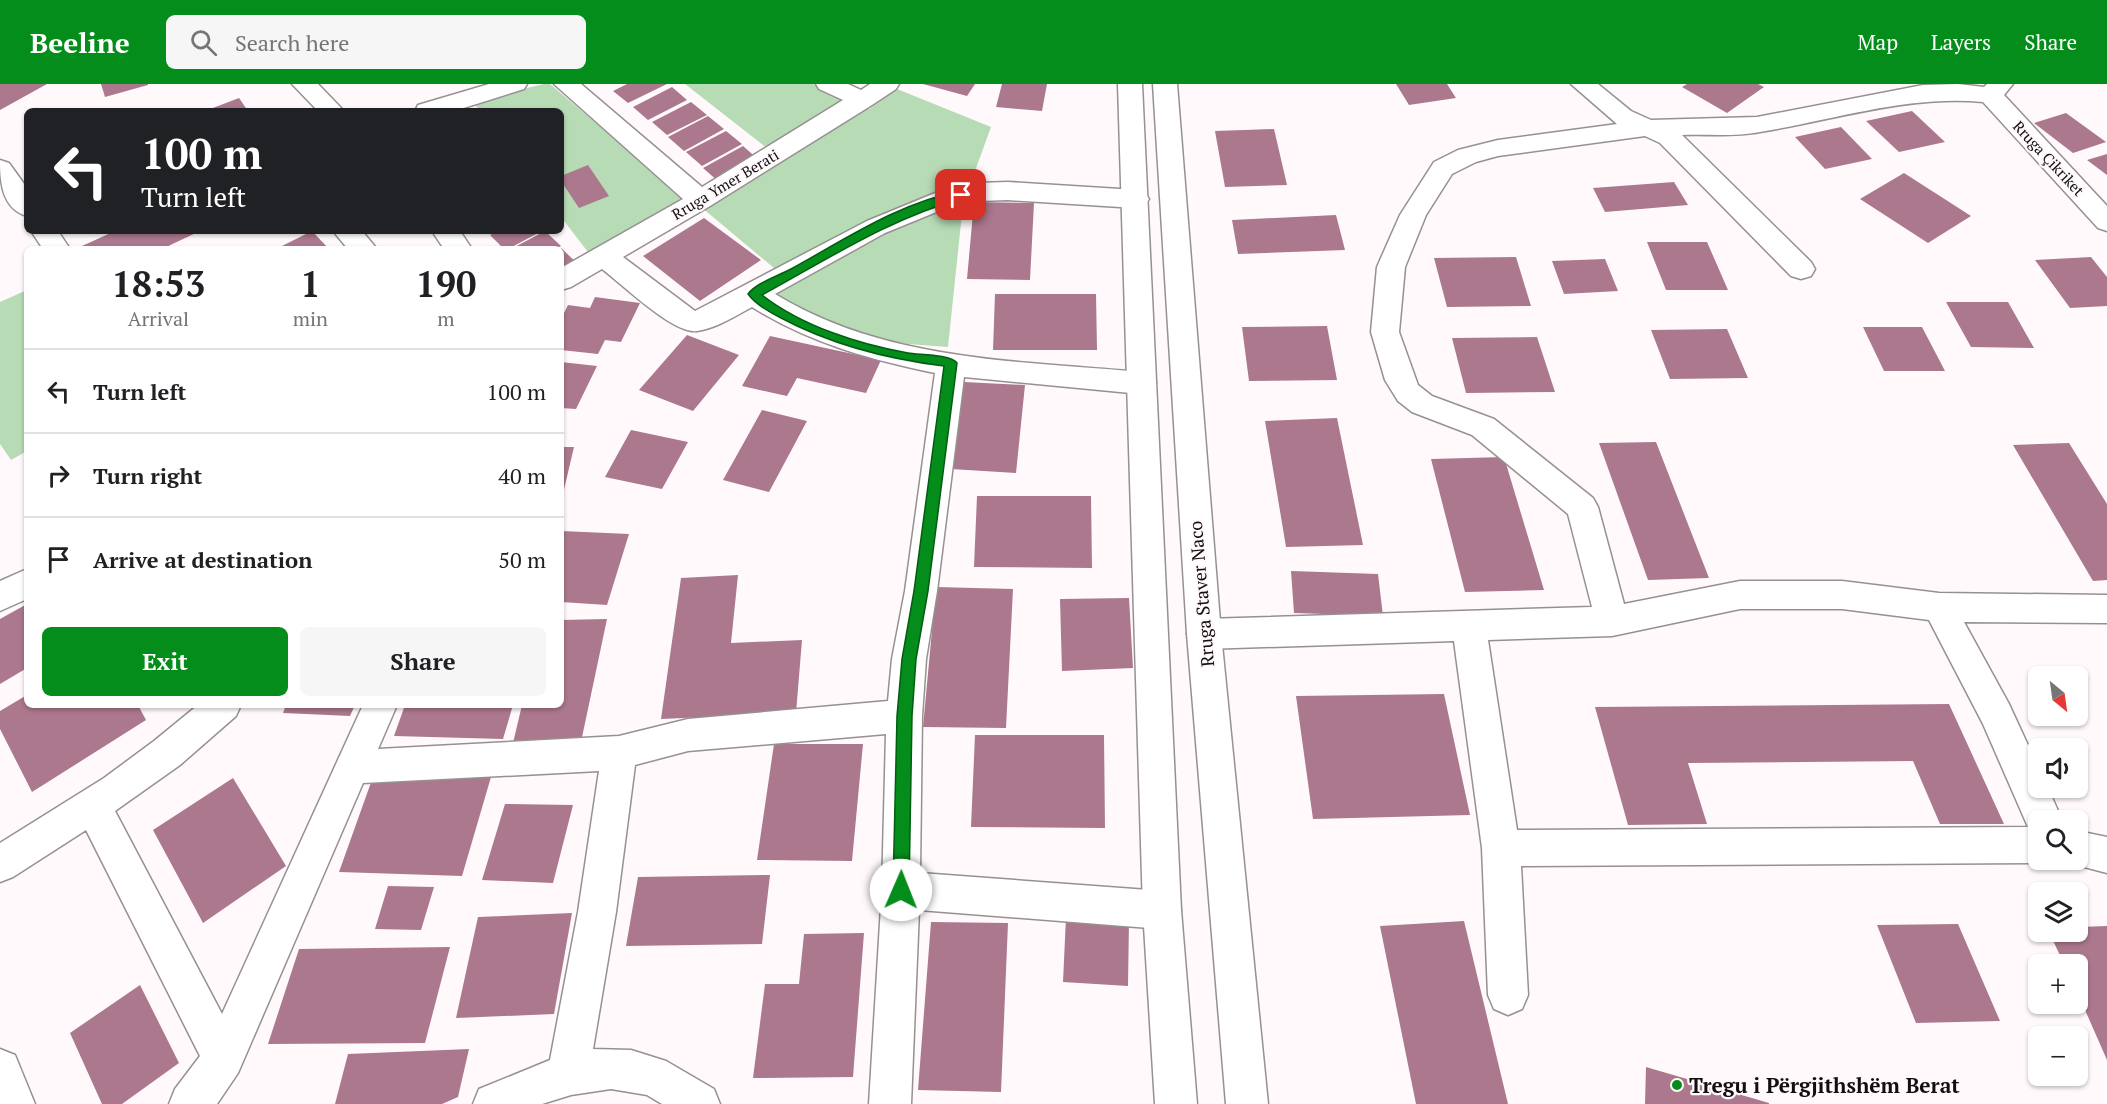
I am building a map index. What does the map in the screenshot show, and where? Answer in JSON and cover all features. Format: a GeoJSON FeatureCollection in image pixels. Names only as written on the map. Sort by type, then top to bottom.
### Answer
{"type":"FeatureCollection","features":[{"type":"Feature","properties":{"kind":"street"},"geometry":{"type":"LineString","coordinates":[[304,84],[329,108]]}},
{"type":"Feature","properties":{"kind":"street"},"geometry":{"type":"LineString","coordinates":[[437,108],[514,84]]}},
{"type":"Feature","properties":{"kind":"street"},"geometry":{"type":"LineString","coordinates":[[566,84],[701,200]]}},
{"type":"Feature","properties":{"kind":"street"},"geometry":{"type":"LineString","coordinates":[[828,84],[863,100]]}},
{"type":"Feature","properties":{"kind":"street","name":"Rruga Ymer Berati"},"geometry":{"type":"LineString","coordinates":[[564,278],[701,200],[886,84]]}},
{"type":"Feature","properties":{"kind":"street"},"geometry":{"type":"LineString","coordinates":[[1130,84],[1162,910],[1176,1104]]}},
{"type":"Feature","properties":{"kind":"street","name":"Rruga Staver Naco"},"geometry":{"type":"LineString","coordinates":[[1165,84],[1204,634],[1247,1104]]}},
{"type":"Feature","properties":{"kind":"street"},"geometry":{"type":"LineString","coordinates":[[1583,84],[1622,117],[1669,137],[1801,269]]}},
{"type":"Feature","properties":{"kind":"street"},"geometry":{"type":"LineString","coordinates":[[1612,621],[1582,507],[1483,427],[1422,404],[1408,393],[1400,380],[1385,332],[1391,267],[1413,215],[1443,168],[1467,156],[1498,148],[1648,128],[1757,125],[1915,88],[1958,92],[1995,89]]}},
{"type":"Feature","properties":{"kind":"street","name":"Rruga Çikriket"},"geometry":{"type":"LineString","coordinates":[[1995,89],[2107,222]]}},
{"type":"Feature","properties":{"kind":"street"},"geometry":{"type":"LineString","coordinates":[[0,169],[24,203]]}},
{"type":"Feature","properties":{"kind":"street"},"geometry":{"type":"LineString","coordinates":[[604,256],[684,318],[695,321],[704,320],[876,227],[945,198],[977,192],[1008,191],[1136,199]]}},
{"type":"Feature","properties":{"kind":"street"},"geometry":{"type":"LineString","coordinates":[[349,234],[361,246]]}},
{"type":"Feature","properties":{"kind":"street"},"geometry":{"type":"LineString","coordinates":[[447,234],[457,246]]}},
{"type":"Feature","properties":{"kind":"street"},"geometry":{"type":"LineString","coordinates":[[753,294],[768,306],[811,328],[862,346],[908,357],[1141,383]]}},
{"type":"Feature","properties":{"kind":"street"},"geometry":{"type":"LineString","coordinates":[[890,1104],[901,890],[904,716],[909,659],[921,591],[951,363]]}},
{"type":"Feature","properties":{"kind":"street"},"geometry":{"type":"LineString","coordinates":[[0,597],[24,585]]}},
{"type":"Feature","properties":{"kind":"street"},"geometry":{"type":"LineString","coordinates":[[1204,634],[1612,621],[1740,595],[1842,595],[1939,607],[2107,609]]}},
{"type":"Feature","properties":{"kind":"street"},"geometry":{"type":"LineString","coordinates":[[1939,607],[1997,715],[2040,810]]}},
{"type":"Feature","properties":{"kind":"street"},"geometry":{"type":"LineString","coordinates":[[1469,626],[1501,848],[1508,995]]}},
{"type":"Feature","properties":{"kind":"street"},"geometry":{"type":"LineString","coordinates":[[0,864],[93,806],[167,753],[220,708]]}},
{"type":"Feature","properties":{"kind":"street"},"geometry":{"type":"LineString","coordinates":[[190,1104],[223,1058],[379,708]]}},
{"type":"Feature","properties":{"kind":"street"},"geometry":{"type":"LineString","coordinates":[[353,767],[619,753],[688,735],[904,716]]}},
{"type":"Feature","properties":{"kind":"street"},"geometry":{"type":"LineString","coordinates":[[568,1074],[597,912],[619,753]]}},
{"type":"Feature","properties":{"kind":"street"},"geometry":{"type":"LineString","coordinates":[[93,806],[223,1058]]}},
{"type":"Feature","properties":{"kind":"street"},"geometry":{"type":"LineString","coordinates":[[1501,848],[2028,845]]}},
{"type":"Feature","properties":{"kind":"street"},"geometry":{"type":"LineString","coordinates":[[2088,851],[2107,855]]}},
{"type":"Feature","properties":{"kind":"street"},"geometry":{"type":"LineString","coordinates":[[901,890],[1162,910]]}},
{"type":"Feature","properties":{"kind":"street"},"geometry":{"type":"LineString","coordinates":[[494,1104],[568,1074],[618,1068],[650,1076],[699,1104]]}},
{"type":"Feature","properties":{"kind":"street"},"geometry":{"type":"LineString","coordinates":[[0,1070],[14,1104]]}},
{"type":"Feature","properties":{"kind":"green space"},"geometry":{"type":"Polygon","coordinates":[[[550,84],[681,195],[781,159],[685,84],[813,84],[869,109],[897,89],[991,127],[963,204],[948,347],[895,343],[825,320],[769,295],[793,284],[701,207],[601,269],[564,221],[564,108],[478,108],[472,101],[550,84]]]}},
{"type":"Feature","properties":{"kind":"green space"},"geometry":{"type":"Polygon","coordinates":[[[24,291],[24,453],[11,460],[0,444],[0,302],[24,291]]]}},
{"type":"Feature","properties":{"kind":"building"},"geometry":{"type":"Polygon","coordinates":[[[0,84],[47,84],[0,110],[0,84]]]}},
{"type":"Feature","properties":{"kind":"building"},"geometry":{"type":"Polygon","coordinates":[[[101,84],[148,84],[148,85],[105,97],[101,84]]]}},
{"type":"Feature","properties":{"kind":"building"},"geometry":{"type":"Polygon","coordinates":[[[627,84],[667,84],[628,103],[613,91],[627,84]]]}},
{"type":"Feature","properties":{"kind":"building"},"geometry":{"type":"Polygon","coordinates":[[[923,84],[975,84],[967,96],[923,84]]]}},
{"type":"Feature","properties":{"kind":"building"},"geometry":{"type":"Polygon","coordinates":[[[1002,84],[1047,84],[1042,111],[996,107],[1002,84]]]}},
{"type":"Feature","properties":{"kind":"building"},"geometry":{"type":"Polygon","coordinates":[[[1396,84],[1447,84],[1456,98],[1409,105],[1396,84]]]}},
{"type":"Feature","properties":{"kind":"building"},"geometry":{"type":"Polygon","coordinates":[[[1687,84],[1758,84],[1764,87],[1727,113],[1682,87],[1687,84]]]}},
{"type":"Feature","properties":{"kind":"building"},"geometry":{"type":"Polygon","coordinates":[[[672,87],[687,100],[648,120],[633,107],[672,87]]]}},
{"type":"Feature","properties":{"kind":"building"},"geometry":{"type":"Polygon","coordinates":[[[239,98],[246,108],[213,108],[239,98]]]}},
{"type":"Feature","properties":{"kind":"building"},"geometry":{"type":"Polygon","coordinates":[[[691,102],[707,115],[667,135],[652,122],[691,102]]]}},
{"type":"Feature","properties":{"kind":"building"},"geometry":{"type":"Polygon","coordinates":[[[1912,111],[1945,142],[1899,152],[1866,121],[1912,111]]]}},
{"type":"Feature","properties":{"kind":"building"},"geometry":{"type":"Polygon","coordinates":[[[2066,113],[2106,142],[2073,153],[2034,123],[2066,113]]]}},
{"type":"Feature","properties":{"kind":"building"},"geometry":{"type":"Polygon","coordinates":[[[708,116],[724,129],[684,151],[668,137],[708,116]]]}},
{"type":"Feature","properties":{"kind":"building"},"geometry":{"type":"Polygon","coordinates":[[[1841,127],[1872,159],[1825,169],[1795,137],[1841,127]]]}},
{"type":"Feature","properties":{"kind":"building"},"geometry":{"type":"Polygon","coordinates":[[[1274,129],[1287,185],[1225,187],[1215,131],[1274,129]]]}},
{"type":"Feature","properties":{"kind":"building"},"geometry":{"type":"Polygon","coordinates":[[[726,131],[742,144],[702,166],[686,152],[726,131]]]}},
{"type":"Feature","properties":{"kind":"building"},"geometry":{"type":"Polygon","coordinates":[[[743,146],[759,160],[719,182],[703,168],[743,146]]]}},
{"type":"Feature","properties":{"kind":"building"},"geometry":{"type":"Polygon","coordinates":[[[2107,154],[2107,175],[2087,160],[2107,154]]]}},
{"type":"Feature","properties":{"kind":"building"},"geometry":{"type":"Polygon","coordinates":[[[588,165],[609,196],[579,208],[564,186],[564,175],[588,165]]]}},
{"type":"Feature","properties":{"kind":"building"},"geometry":{"type":"Polygon","coordinates":[[[1904,173],[1971,216],[1928,243],[1860,199],[1904,173]]]}},
{"type":"Feature","properties":{"kind":"building"},"geometry":{"type":"Polygon","coordinates":[[[1674,182],[1688,205],[1605,212],[1593,188],[1674,182]]]}},
{"type":"Feature","properties":{"kind":"building"},"geometry":{"type":"Polygon","coordinates":[[[974,202],[1034,203],[1030,280],[967,279],[974,202]]]}},
{"type":"Feature","properties":{"kind":"building"},"geometry":{"type":"Polygon","coordinates":[[[1336,215],[1345,250],[1238,254],[1232,220],[1336,215]]]}},
{"type":"Feature","properties":{"kind":"building"},"geometry":{"type":"Polygon","coordinates":[[[704,218],[761,260],[700,301],[643,256],[704,218]]]}},
{"type":"Feature","properties":{"kind":"building"},"geometry":{"type":"Polygon","coordinates":[[[108,234],[194,234],[168,246],[82,246],[108,234]]]}},
{"type":"Feature","properties":{"kind":"building"},"geometry":{"type":"Polygon","coordinates":[[[306,234],[315,234],[326,246],[282,246],[306,234]]]}},
{"type":"Feature","properties":{"kind":"building"},"geometry":{"type":"Polygon","coordinates":[[[536,234],[514,246],[501,246],[490,235],[536,234]]]}},
{"type":"Feature","properties":{"kind":"building"},"geometry":{"type":"Polygon","coordinates":[[[539,234],[548,234],[561,246],[517,246],[539,234]]]}},
{"type":"Feature","properties":{"kind":"building"},"geometry":{"type":"Polygon","coordinates":[[[1647,242],[1707,242],[1728,290],[1666,290],[1647,242]]]}},
{"type":"Feature","properties":{"kind":"building"},"geometry":{"type":"Polygon","coordinates":[[[564,251],[578,264],[564,271],[564,251]]]}},
{"type":"Feature","properties":{"kind":"building"},"geometry":{"type":"Polygon","coordinates":[[[1516,257],[1531,306],[1447,307],[1434,258],[1516,257]]]}},
{"type":"Feature","properties":{"kind":"building"},"geometry":{"type":"Polygon","coordinates":[[[2091,257],[2107,277],[2107,306],[2070,308],[2035,260],[2091,257]]]}},
{"type":"Feature","properties":{"kind":"building"},"geometry":{"type":"Polygon","coordinates":[[[1605,259],[1618,291],[1564,294],[1552,261],[1605,259]]]}},
{"type":"Feature","properties":{"kind":"building"},"geometry":{"type":"Polygon","coordinates":[[[995,294],[1096,294],[1097,350],[993,350],[995,294]]]}},
{"type":"Feature","properties":{"kind":"building"},"geometry":{"type":"Polygon","coordinates":[[[595,297],[640,303],[621,342],[605,340],[598,354],[564,350],[564,313],[568,305],[590,308],[595,297]]]}},
{"type":"Feature","properties":{"kind":"building"},"geometry":{"type":"Polygon","coordinates":[[[1946,302],[2008,302],[2034,348],[1971,347],[1946,302]]]}},
{"type":"Feature","properties":{"kind":"building"},"geometry":{"type":"Polygon","coordinates":[[[1327,326],[1337,380],[1249,381],[1242,327],[1327,326]]]}},
{"type":"Feature","properties":{"kind":"building"},"geometry":{"type":"Polygon","coordinates":[[[1863,327],[1922,327],[1945,371],[1884,371],[1863,327]]]}},
{"type":"Feature","properties":{"kind":"building"},"geometry":{"type":"Polygon","coordinates":[[[1727,329],[1748,378],[1670,379],[1651,330],[1727,329]]]}},
{"type":"Feature","properties":{"kind":"building"},"geometry":{"type":"Polygon","coordinates":[[[687,335],[739,355],[693,411],[639,390],[687,335]]]}},
{"type":"Feature","properties":{"kind":"building"},"geometry":{"type":"Polygon","coordinates":[[[770,336],[881,360],[866,393],[797,378],[787,396],[742,386],[770,336]]]}},
{"type":"Feature","properties":{"kind":"building"},"geometry":{"type":"Polygon","coordinates":[[[1537,337],[1555,392],[1466,393],[1452,338],[1537,337]]]}},
{"type":"Feature","properties":{"kind":"building"},"geometry":{"type":"Polygon","coordinates":[[[564,362],[597,366],[576,409],[564,408],[564,362]]]}},
{"type":"Feature","properties":{"kind":"building"},"geometry":{"type":"Polygon","coordinates":[[[964,382],[1025,385],[1016,473],[951,469],[964,382]]]}},
{"type":"Feature","properties":{"kind":"building"},"geometry":{"type":"Polygon","coordinates":[[[762,410],[807,421],[769,492],[723,480],[762,410]]]}},
{"type":"Feature","properties":{"kind":"building"},"geometry":{"type":"Polygon","coordinates":[[[1337,418],[1363,545],[1286,547],[1265,421],[1337,418]]]}},
{"type":"Feature","properties":{"kind":"building"},"geometry":{"type":"Polygon","coordinates":[[[631,430],[688,442],[662,489],[605,477],[631,430]]]}},
{"type":"Feature","properties":{"kind":"building"},"geometry":{"type":"Polygon","coordinates":[[[1656,442],[1709,578],[1648,580],[1599,443],[1656,442]]]}},
{"type":"Feature","properties":{"kind":"building"},"geometry":{"type":"Polygon","coordinates":[[[2069,443],[2107,504],[2107,580],[2093,581],[2013,445],[2069,443]]]}},
{"type":"Feature","properties":{"kind":"building"},"geometry":{"type":"Polygon","coordinates":[[[564,447],[574,447],[564,490],[564,447]]]}},
{"type":"Feature","properties":{"kind":"building"},"geometry":{"type":"Polygon","coordinates":[[[1504,457],[1544,590],[1465,592],[1431,459],[1504,457]]]}},
{"type":"Feature","properties":{"kind":"building"},"geometry":{"type":"Polygon","coordinates":[[[977,496],[1091,496],[1092,568],[974,567],[977,496]]]}},
{"type":"Feature","properties":{"kind":"building"},"geometry":{"type":"Polygon","coordinates":[[[564,531],[629,534],[607,605],[564,602],[564,531]]]}},
{"type":"Feature","properties":{"kind":"building"},"geometry":{"type":"Polygon","coordinates":[[[1291,571],[1378,574],[1383,616],[1294,613],[1291,571]]]}},
{"type":"Feature","properties":{"kind":"building"},"geometry":{"type":"Polygon","coordinates":[[[738,575],[731,643],[802,640],[796,713],[661,719],[681,578],[738,575]]]}},
{"type":"Feature","properties":{"kind":"building"},"geometry":{"type":"Polygon","coordinates":[[[936,587],[1013,589],[1006,728],[923,727],[936,587]]]}},
{"type":"Feature","properties":{"kind":"building"},"geometry":{"type":"Polygon","coordinates":[[[1129,598],[1133,668],[1062,671],[1060,599],[1129,598]]]}},
{"type":"Feature","properties":{"kind":"building"},"geometry":{"type":"Polygon","coordinates":[[[24,606],[24,670],[0,684],[0,619],[24,606]]]}},
{"type":"Feature","properties":{"kind":"building"},"geometry":{"type":"Polygon","coordinates":[[[607,619],[581,742],[513,743],[521,708],[564,708],[564,620],[607,619]]]}},
{"type":"Feature","properties":{"kind":"building"},"geometry":{"type":"Polygon","coordinates":[[[1444,694],[1470,815],[1313,819],[1296,696],[1444,694]]]}},
{"type":"Feature","properties":{"kind":"building"},"geometry":{"type":"Polygon","coordinates":[[[24,697],[24,708],[140,708],[146,720],[32,792],[0,729],[0,711],[24,697]]]}},
{"type":"Feature","properties":{"kind":"building"},"geometry":{"type":"Polygon","coordinates":[[[1949,704],[2004,824],[1940,824],[1913,761],[1688,763],[1707,824],[1628,825],[1595,707],[1949,704]]]}},
{"type":"Feature","properties":{"kind":"building"},"geometry":{"type":"Polygon","coordinates":[[[285,708],[354,708],[350,716],[283,713],[285,708]]]}},
{"type":"Feature","properties":{"kind":"building"},"geometry":{"type":"Polygon","coordinates":[[[404,708],[512,708],[503,739],[394,736],[404,708]]]}},
{"type":"Feature","properties":{"kind":"building"},"geometry":{"type":"Polygon","coordinates":[[[975,735],[1104,735],[1105,828],[971,827],[975,735]]]}},
{"type":"Feature","properties":{"kind":"building"},"geometry":{"type":"Polygon","coordinates":[[[774,744],[863,744],[852,861],[757,860],[774,744]]]}},
{"type":"Feature","properties":{"kind":"building"},"geometry":{"type":"Polygon","coordinates":[[[374,774],[491,777],[462,876],[339,872],[374,774]]]}},
{"type":"Feature","properties":{"kind":"building"},"geometry":{"type":"Polygon","coordinates":[[[233,778],[286,866],[203,923],[153,830],[233,778]]]}},
{"type":"Feature","properties":{"kind":"building"},"geometry":{"type":"Polygon","coordinates":[[[505,804],[573,805],[553,883],[482,880],[505,804]]]}},
{"type":"Feature","properties":{"kind":"building"},"geometry":{"type":"Polygon","coordinates":[[[770,875],[762,944],[626,946],[638,877],[770,875]]]}},
{"type":"Feature","properties":{"kind":"building"},"geometry":{"type":"Polygon","coordinates":[[[388,886],[434,887],[421,930],[375,929],[388,886]]]}},
{"type":"Feature","properties":{"kind":"building"},"geometry":{"type":"Polygon","coordinates":[[[572,913],[554,1014],[456,1018],[478,917],[572,913]]]}},
{"type":"Feature","properties":{"kind":"building"},"geometry":{"type":"Polygon","coordinates":[[[1066,917],[1129,920],[1128,986],[1063,982],[1066,917]]]}},
{"type":"Feature","properties":{"kind":"building"},"geometry":{"type":"Polygon","coordinates":[[[1464,921],[1508,1104],[1416,1104],[1380,926],[1464,921]]]}},
{"type":"Feature","properties":{"kind":"building"},"geometry":{"type":"Polygon","coordinates":[[[931,922],[1008,923],[1001,1092],[918,1090],[931,922]]]}},
{"type":"Feature","properties":{"kind":"building"},"geometry":{"type":"Polygon","coordinates":[[[1958,924],[2000,1021],[1916,1023],[1877,925],[1958,924]]]}},
{"type":"Feature","properties":{"kind":"building"},"geometry":{"type":"Polygon","coordinates":[[[2107,926],[2107,1060],[2087,1014],[2088,954],[2059,954],[2054,942],[2088,942],[2088,927],[2107,926]]]}},
{"type":"Feature","properties":{"kind":"building"},"geometry":{"type":"Polygon","coordinates":[[[864,933],[853,1077],[753,1078],[765,984],[799,984],[804,934],[864,933]]]}},
{"type":"Feature","properties":{"kind":"building"},"geometry":{"type":"Polygon","coordinates":[[[450,947],[425,1043],[268,1044],[299,949],[450,947]]]}},
{"type":"Feature","properties":{"kind":"building"},"geometry":{"type":"Polygon","coordinates":[[[140,985],[179,1063],[122,1104],[102,1104],[70,1033],[140,985]]]}},
{"type":"Feature","properties":{"kind":"building"},"geometry":{"type":"Polygon","coordinates":[[[469,1049],[458,1097],[442,1104],[335,1104],[348,1054],[469,1049]]]}},
{"type":"Feature","properties":{"kind":"building","name":"Tregu i Përgjithshëm Berat"},"geometry":{"type":"Polygon","coordinates":[[[1646,1067],[1769,1103],[1769,1104],[1645,1104],[1646,1067]]]}},
{"type":"Feature","properties":{"kind":"place","name":"Tregu i Përgjithshëm Berat"},"geometry":{"type":"Point","coordinates":[1677,1085]}},
{"type":"Feature","properties":{"kind":"route"},"geometry":{"type":"LineString","coordinates":[[901,890],[904,716],[909,659],[921,591],[951,363],[908,357],[862,346],[811,328],[768,306],[753,294],[876,227],[914,209],[961,195]]}}]}
